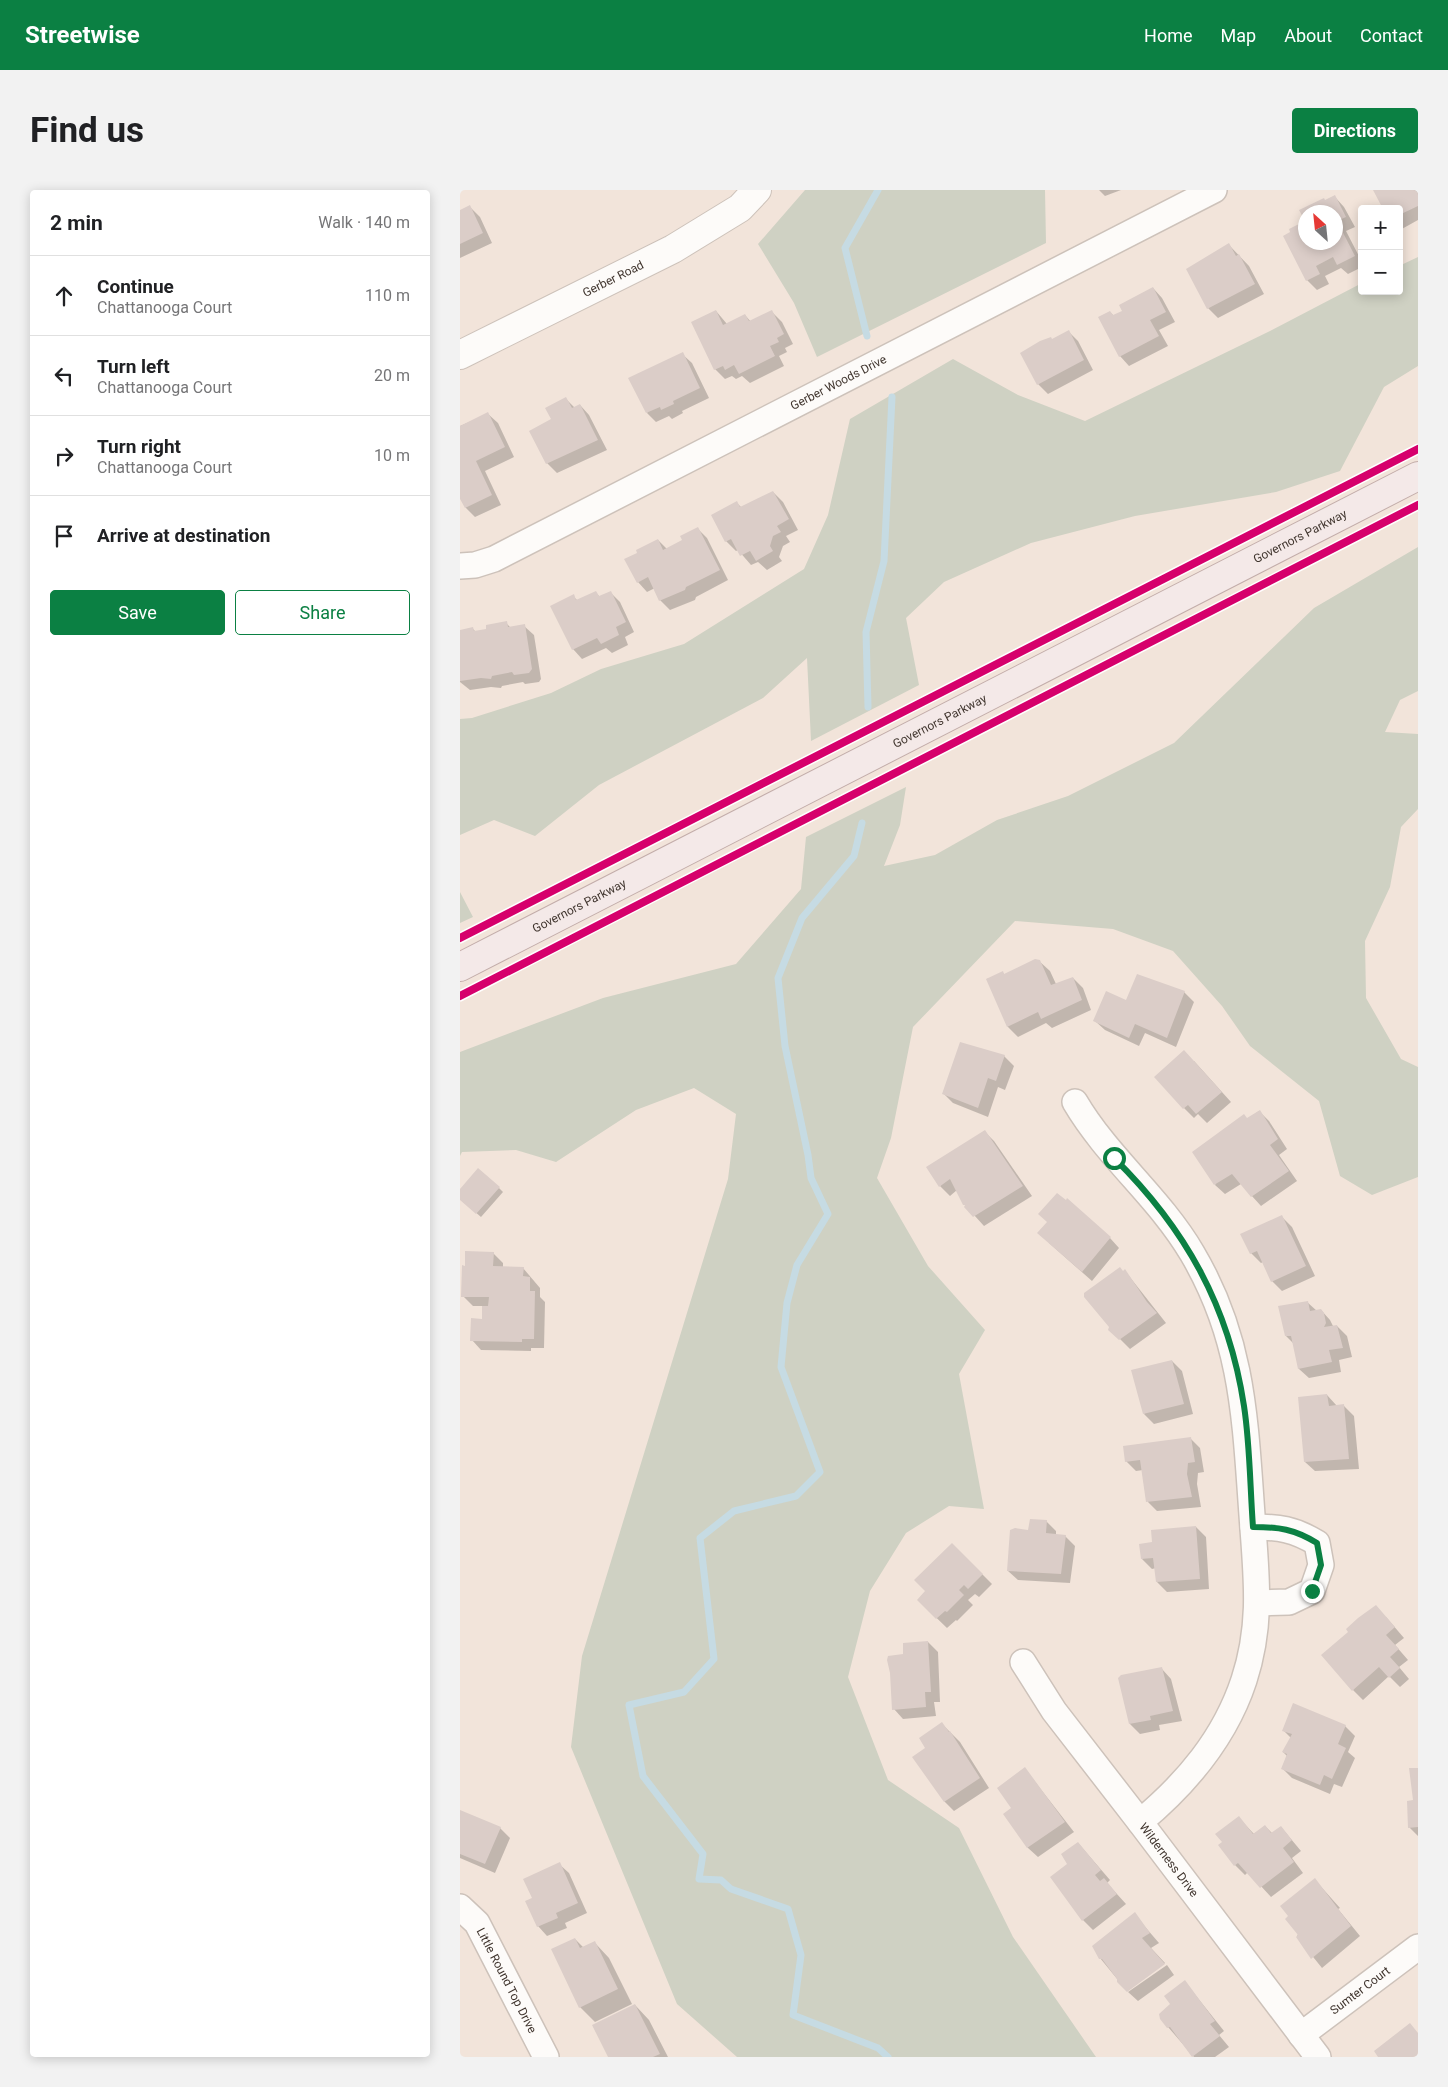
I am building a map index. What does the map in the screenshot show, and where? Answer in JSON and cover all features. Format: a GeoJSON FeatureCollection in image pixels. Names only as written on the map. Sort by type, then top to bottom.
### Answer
{"type":"FeatureCollection","features":[{"type":"Feature","properties":{"kind":"main road","name":"Governors Parkway"},"geometry":{"type":"LineString","coordinates":[[460,967],[1418,476]]}},
{"type":"Feature","properties":{"kind":"street","name":"Gerber Road"},"geometry":{"type":"LineString","coordinates":[[460,355],[673,250],[740,208],[757,190]]}},
{"type":"Feature","properties":{"kind":"street","name":"Gerber Woods Drive"},"geometry":{"type":"LineString","coordinates":[[460,566],[475,565],[494,559],[1214,190]]}},
{"type":"Feature","properties":{"kind":"street"},"geometry":{"type":"LineString","coordinates":[[1075,1102],[1098,1138],[1144,1187],[1192,1253],[1211,1289],[1226,1327],[1237,1366],[1243,1399],[1258,1603],[1254,1645],[1244,1680],[1231,1713],[1214,1744],[1192,1773],[1168,1799],[1140,1822]]}},
{"type":"Feature","properties":{"kind":"street"},"geometry":{"type":"LineString","coordinates":[[1253,1527],[1277,1527],[1299,1532],[1317,1543],[1321,1565],[1312,1591],[1289,1602],[1258,1603]]}},
{"type":"Feature","properties":{"kind":"street","name":"Wilderness Drive"},"geometry":{"type":"LineString","coordinates":[[1023,1662],[1054,1711],[1318,2057]]}},
{"type":"Feature","properties":{"kind":"street","name":"Little Round Top Drive"},"geometry":{"type":"LineString","coordinates":[[460,1907],[477,1922],[546,2057]]}},
{"type":"Feature","properties":{"kind":"street","name":"Sumter Court"},"geometry":{"type":"LineString","coordinates":[[1301,2035],[1418,1946]]}},
{"type":"Feature","properties":{"kind":"shaded area"},"geometry":{"type":"Polygon","coordinates":[[[805,190],[1045,190],[1046,243],[817,357],[794,303],[758,244],[805,190]]]}},
{"type":"Feature","properties":{"kind":"shaded area"},"geometry":{"type":"Polygon","coordinates":[[[1418,257],[1418,366],[1384,387],[1340,471],[1276,492],[1135,516],[1031,543],[944,582],[906,618],[919,685],[811,741],[807,658],[763,698],[599,785],[535,836],[494,820],[460,835],[460,719],[472,718],[551,693],[601,669],[684,644],[804,569],[828,515],[850,419],[953,359],[1018,395],[1085,421],[1270,331],[1358,285],[1358,295],[1403,295],[1403,264],[1418,257]]]}},
{"type":"Feature","properties":{"kind":"shaded area"},"geometry":{"type":"Polygon","coordinates":[[[1418,547],[1418,691],[1400,700],[1385,732],[1418,734],[1418,809],[1401,827],[1390,887],[1365,941],[1366,998],[1401,1059],[1418,1067],[1418,1177],[1372,1195],[1340,1176],[1319,1101],[1250,1046],[1222,1006],[1173,951],[1113,929],[1015,921],[913,1027],[891,1138],[877,1178],[928,1266],[985,1330],[959,1374],[984,1509],[949,1506],[906,1533],[870,1591],[848,1677],[888,1780],[959,1828],[1013,1937],[1096,2057],[737,2057],[677,2004],[571,1747],[582,1656],[728,1179],[736,1114],[694,1088],[636,1110],[556,1162],[516,1150],[462,1152],[460,1156],[460,1052],[603,998],[736,964],[801,889],[806,837],[906,787],[900,825],[884,866],[935,855],[997,820],[1068,796],[1174,743],[1314,608],[1418,547]]]}},
{"type":"Feature","properties":{"kind":"shaded area"},"geometry":{"type":"Polygon","coordinates":[[[460,892],[473,917],[460,923],[460,892]]]}},
{"type":"Feature","properties":{"kind":"building"},"geometry":{"type":"Polygon","coordinates":[[[1373,190],[1418,190],[1418,206],[1403,213],[1403,205],[1381,205],[1373,190]]]}},
{"type":"Feature","properties":{"kind":"building"},"geometry":{"type":"Polygon","coordinates":[[[1335,195],[1340,205],[1309,205],[1324,198],[1325,200],[1335,195]]]}},
{"type":"Feature","properties":{"kind":"building"},"geometry":{"type":"Polygon","coordinates":[[[470,205],[483,233],[460,244],[460,210],[470,205]]]}},
{"type":"Feature","properties":{"kind":"building"},"geometry":{"type":"Polygon","coordinates":[[[1298,224],[1298,250],[1343,250],[1343,233],[1355,256],[1337,265],[1333,257],[1316,266],[1320,274],[1306,281],[1283,236],[1290,232],[1289,229],[1298,224]]]}},
{"type":"Feature","properties":{"kind":"building"},"geometry":{"type":"Polygon","coordinates":[[[1229,243],[1236,256],[1239,254],[1255,284],[1207,309],[1186,269],[1229,243]]]}},
{"type":"Feature","properties":{"kind":"building"},"geometry":{"type":"Polygon","coordinates":[[[1153,287],[1166,312],[1150,320],[1159,336],[1119,357],[1098,317],[1110,311],[1113,315],[1122,311],[1119,305],[1153,287]]]}},
{"type":"Feature","properties":{"kind":"building"},"geometry":{"type":"Polygon","coordinates":[[[716,310],[723,325],[745,314],[749,321],[772,310],[784,334],[777,338],[779,342],[770,346],[775,356],[739,374],[734,365],[725,370],[723,366],[714,370],[691,322],[716,310]]]}},
{"type":"Feature","properties":{"kind":"building"},"geometry":{"type":"Polygon","coordinates":[[[1069,330],[1084,360],[1037,385],[1020,353],[1040,341],[1051,337],[1052,339],[1069,330]]]}},
{"type":"Feature","properties":{"kind":"building"},"geometry":{"type":"Polygon","coordinates":[[[683,352],[700,388],[673,401],[674,404],[661,410],[660,407],[646,413],[628,378],[683,352]]]}},
{"type":"Feature","properties":{"kind":"building"},"geometry":{"type":"Polygon","coordinates":[[[566,397],[572,408],[580,404],[598,440],[546,464],[529,431],[551,419],[545,408],[566,397]]]}},
{"type":"Feature","properties":{"kind":"building"},"geometry":{"type":"Polygon","coordinates":[[[488,412],[505,447],[476,461],[492,495],[465,508],[460,499],[460,426],[488,412]]]}},
{"type":"Feature","properties":{"kind":"building"},"geometry":{"type":"Polygon","coordinates":[[[773,491],[789,519],[777,526],[781,532],[773,536],[770,546],[773,551],[756,561],[750,551],[740,556],[731,539],[725,542],[711,515],[737,501],[740,507],[773,491]]]}},
{"type":"Feature","properties":{"kind":"building"},"geometry":{"type":"Polygon","coordinates":[[[698,527],[720,570],[686,587],[685,590],[659,601],[648,577],[637,583],[624,559],[637,553],[636,550],[658,539],[663,550],[682,540],[680,536],[698,527]]]}},
{"type":"Feature","properties":{"kind":"building"},"geometry":{"type":"Polygon","coordinates":[[[596,591],[599,596],[611,591],[626,622],[616,627],[619,635],[601,644],[597,638],[572,650],[550,606],[574,594],[576,600],[596,591]]]}},
{"type":"Feature","properties":{"kind":"building"},"geometry":{"type":"Polygon","coordinates":[[[507,621],[508,627],[525,624],[532,669],[529,673],[514,675],[512,672],[492,676],[491,679],[481,678],[460,681],[460,630],[473,627],[474,631],[486,629],[486,625],[507,621]]]}},
{"type":"Feature","properties":{"kind":"building"},"geometry":{"type":"Polygon","coordinates":[[[1035,959],[1040,960],[1051,985],[1073,977],[1082,1000],[1041,1019],[1038,1012],[1007,1027],[986,979],[1003,971],[1004,974],[1035,959]]]}},
{"type":"Feature","properties":{"kind":"building"},"geometry":{"type":"Polygon","coordinates":[[[1137,974],[1185,991],[1167,1038],[1135,1024],[1129,1038],[1093,1021],[1106,991],[1126,1000],[1137,974]]]}},
{"type":"Feature","properties":{"kind":"building"},"geometry":{"type":"Polygon","coordinates":[[[960,1042],[1005,1055],[996,1081],[988,1078],[978,1108],[942,1094],[960,1042]]]}},
{"type":"Feature","properties":{"kind":"building"},"geometry":{"type":"Polygon","coordinates":[[[1184,1050],[1222,1092],[1196,1114],[1188,1105],[1183,1109],[1154,1077],[1184,1050]]]}},
{"type":"Feature","properties":{"kind":"building"},"geometry":{"type":"Polygon","coordinates":[[[1260,1110],[1278,1139],[1270,1145],[1289,1171],[1251,1197],[1232,1174],[1214,1185],[1192,1152],[1244,1114],[1247,1118],[1260,1110]]]}},
{"type":"Feature","properties":{"kind":"building"},"geometry":{"type":"Polygon","coordinates":[[[985,1130],[1023,1186],[973,1217],[964,1207],[965,1205],[963,1205],[950,1179],[939,1187],[926,1167],[985,1130]]]}},
{"type":"Feature","properties":{"kind":"building"},"geometry":{"type":"Polygon","coordinates":[[[478,1168],[500,1187],[476,1214],[460,1200],[460,1189],[478,1168]]]}},
{"type":"Feature","properties":{"kind":"building"},"geometry":{"type":"Polygon","coordinates":[[[1057,1193],[1066,1200],[1067,1198],[1111,1237],[1082,1272],[1037,1233],[1047,1222],[1038,1214],[1057,1193]]]}},
{"type":"Feature","properties":{"kind":"building"},"geometry":{"type":"Polygon","coordinates":[[[1282,1215],[1306,1266],[1271,1282],[1257,1251],[1250,1254],[1240,1234],[1282,1215]]]}},
{"type":"Feature","properties":{"kind":"building"},"geometry":{"type":"Polygon","coordinates":[[[465,1251],[494,1252],[493,1266],[524,1267],[523,1276],[530,1277],[530,1291],[535,1291],[534,1339],[522,1339],[522,1342],[470,1341],[471,1318],[482,1319],[482,1306],[488,1306],[489,1297],[461,1297],[462,1265],[465,1266],[465,1251]]]}},
{"type":"Feature","properties":{"kind":"building"},"geometry":{"type":"Polygon","coordinates":[[[1120,1267],[1123,1271],[1125,1269],[1147,1302],[1157,1313],[1119,1340],[1108,1330],[1109,1327],[1084,1297],[1084,1293],[1120,1267]]]}},
{"type":"Feature","properties":{"kind":"building"},"geometry":{"type":"Polygon","coordinates":[[[1308,1301],[1310,1311],[1321,1309],[1324,1313],[1326,1323],[1324,1327],[1337,1325],[1343,1348],[1329,1350],[1332,1362],[1298,1369],[1291,1336],[1285,1336],[1278,1306],[1308,1301]]]}},
{"type":"Feature","properties":{"kind":"building"},"geometry":{"type":"Polygon","coordinates":[[[1172,1360],[1184,1404],[1143,1414],[1131,1370],[1172,1360]]]}},
{"type":"Feature","properties":{"kind":"building"},"geometry":{"type":"Polygon","coordinates":[[[1327,1394],[1329,1406],[1344,1404],[1349,1459],[1304,1462],[1298,1397],[1327,1394]]]}},
{"type":"Feature","properties":{"kind":"building"},"geometry":{"type":"Polygon","coordinates":[[[1191,1437],[1195,1462],[1188,1463],[1187,1474],[1192,1497],[1146,1502],[1140,1460],[1125,1462],[1123,1446],[1191,1437]]]}},
{"type":"Feature","properties":{"kind":"building"},"geometry":{"type":"Polygon","coordinates":[[[1030,1519],[1047,1520],[1046,1533],[1066,1535],[1061,1574],[1007,1571],[1010,1530],[1015,1528],[1028,1530],[1030,1519]]]}},
{"type":"Feature","properties":{"kind":"building"},"geometry":{"type":"Polygon","coordinates":[[[1196,1526],[1200,1579],[1156,1582],[1153,1558],[1141,1559],[1139,1544],[1152,1542],[1151,1530],[1196,1526]]]}},
{"type":"Feature","properties":{"kind":"building"},"geometry":{"type":"Polygon","coordinates":[[[952,1543],[983,1574],[968,1589],[964,1585],[959,1590],[964,1595],[947,1612],[945,1611],[936,1619],[917,1600],[925,1591],[914,1580],[952,1543]]]}},
{"type":"Feature","properties":{"kind":"building"},"geometry":{"type":"Polygon","coordinates":[[[1376,1605],[1395,1627],[1386,1635],[1399,1649],[1390,1657],[1400,1668],[1389,1678],[1379,1667],[1352,1691],[1321,1655],[1348,1632],[1346,1629],[1358,1618],[1376,1605]]]}},
{"type":"Feature","properties":{"kind":"building"},"geometry":{"type":"Polygon","coordinates":[[[928,1641],[931,1692],[925,1692],[926,1707],[892,1710],[888,1656],[903,1654],[903,1643],[928,1641]]]}},
{"type":"Feature","properties":{"kind":"building"},"geometry":{"type":"Polygon","coordinates":[[[1162,1667],[1173,1711],[1150,1716],[1151,1720],[1129,1724],[1118,1678],[1121,1675],[1162,1667]]]}},
{"type":"Feature","properties":{"kind":"building"},"geometry":{"type":"Polygon","coordinates":[[[1293,1703],[1346,1725],[1338,1744],[1346,1748],[1332,1779],[1324,1775],[1320,1785],[1281,1769],[1287,1754],[1282,1752],[1292,1734],[1282,1731],[1293,1703]]]}},
{"type":"Feature","properties":{"kind":"building"},"geometry":{"type":"Polygon","coordinates":[[[942,1722],[950,1731],[980,1778],[944,1802],[912,1757],[925,1748],[919,1738],[942,1722]]]}},
{"type":"Feature","properties":{"kind":"building"},"geometry":{"type":"Polygon","coordinates":[[[1025,1767],[1065,1822],[1027,1848],[1003,1814],[1011,1808],[997,1788],[1025,1767]]]}},
{"type":"Feature","properties":{"kind":"building"},"geometry":{"type":"Polygon","coordinates":[[[1409,1768],[1418,1768],[1418,1827],[1408,1828],[1407,1801],[1413,1800],[1409,1768]]]}},
{"type":"Feature","properties":{"kind":"building"},"geometry":{"type":"Polygon","coordinates":[[[460,1810],[501,1827],[485,1864],[460,1854],[460,1810]]]}},
{"type":"Feature","properties":{"kind":"building"},"geometry":{"type":"Polygon","coordinates":[[[1239,1816],[1253,1834],[1265,1825],[1271,1833],[1281,1826],[1292,1840],[1283,1848],[1294,1862],[1260,1888],[1238,1863],[1234,1866],[1218,1845],[1222,1842],[1215,1834],[1239,1816]]]}},
{"type":"Feature","properties":{"kind":"building"},"geometry":{"type":"Polygon","coordinates":[[[1078,1842],[1101,1870],[1095,1875],[1100,1881],[1104,1878],[1117,1894],[1082,1921],[1050,1877],[1067,1864],[1061,1854],[1078,1842]]]}},
{"type":"Feature","properties":{"kind":"building"},"geometry":{"type":"Polygon","coordinates":[[[560,1862],[578,1903],[556,1913],[558,1918],[537,1927],[525,1901],[532,1898],[523,1879],[560,1862]]]}},
{"type":"Feature","properties":{"kind":"building"},"geometry":{"type":"Polygon","coordinates":[[[1315,1878],[1351,1926],[1311,1959],[1296,1937],[1298,1935],[1285,1919],[1288,1916],[1280,1906],[1315,1878]]]}},
{"type":"Feature","properties":{"kind":"building"},"geometry":{"type":"Polygon","coordinates":[[[1135,1912],[1150,1933],[1142,1938],[1165,1964],[1127,1992],[1117,1982],[1117,1979],[1102,1959],[1099,1959],[1092,1946],[1135,1912]]]}},
{"type":"Feature","properties":{"kind":"building"},"geometry":{"type":"Polygon","coordinates":[[[575,1938],[580,1948],[595,1941],[618,1989],[579,2008],[551,1949],[575,1938]]]}},
{"type":"Feature","properties":{"kind":"building"},"geometry":{"type":"Polygon","coordinates":[[[1185,1980],[1215,2021],[1210,2024],[1220,2036],[1192,2057],[1170,2027],[1167,2028],[1160,2019],[1159,2014],[1170,2004],[1164,1996],[1185,1980]]]}},
{"type":"Feature","properties":{"kind":"building"},"geometry":{"type":"Polygon","coordinates":[[[635,2004],[660,2054],[653,2057],[608,2057],[592,2025],[635,2004]]]}},
{"type":"Feature","properties":{"kind":"building"},"geometry":{"type":"Polygon","coordinates":[[[1410,2023],[1418,2033],[1418,2057],[1378,2057],[1374,2051],[1410,2023]]]}},
{"type":"Feature","properties":{"kind":"waterway"},"geometry":{"type":"LineString","coordinates":[[867,336],[845,248],[878,190]]}},
{"type":"Feature","properties":{"kind":"waterway"},"geometry":{"type":"LineString","coordinates":[[868,707],[866,632],[884,561],[892,397]]}},
{"type":"Feature","properties":{"kind":"waterway"},"geometry":{"type":"LineString","coordinates":[[862,823],[854,856],[802,918],[778,978],[785,1046],[808,1155],[811,1178],[828,1214],[797,1265],[787,1303],[781,1367],[820,1472],[796,1496],[734,1511],[700,1538],[714,1659],[684,1692],[629,1705],[643,1776],[703,1854],[699,1879],[721,1880],[731,1889],[788,1909],[801,1955],[793,2015],[878,2048],[888,2057]]}},
{"type":"Feature","properties":{"kind":"cycle path"},"geometry":{"type":"LineString","coordinates":[[460,938],[1418,449]]}},
{"type":"Feature","properties":{"kind":"cycle path"},"geometry":{"type":"LineString","coordinates":[[460,996],[1418,505]]}},
{"type":"Feature","properties":{"kind":"route"},"geometry":{"type":"LineString","coordinates":[[1114,1158],[1144,1187],[1169,1219],[1192,1253],[1211,1289],[1226,1327],[1237,1366],[1244,1407],[1253,1527],[1277,1527],[1299,1532],[1317,1543],[1321,1565],[1318,1579],[1312,1591]]}}]}
